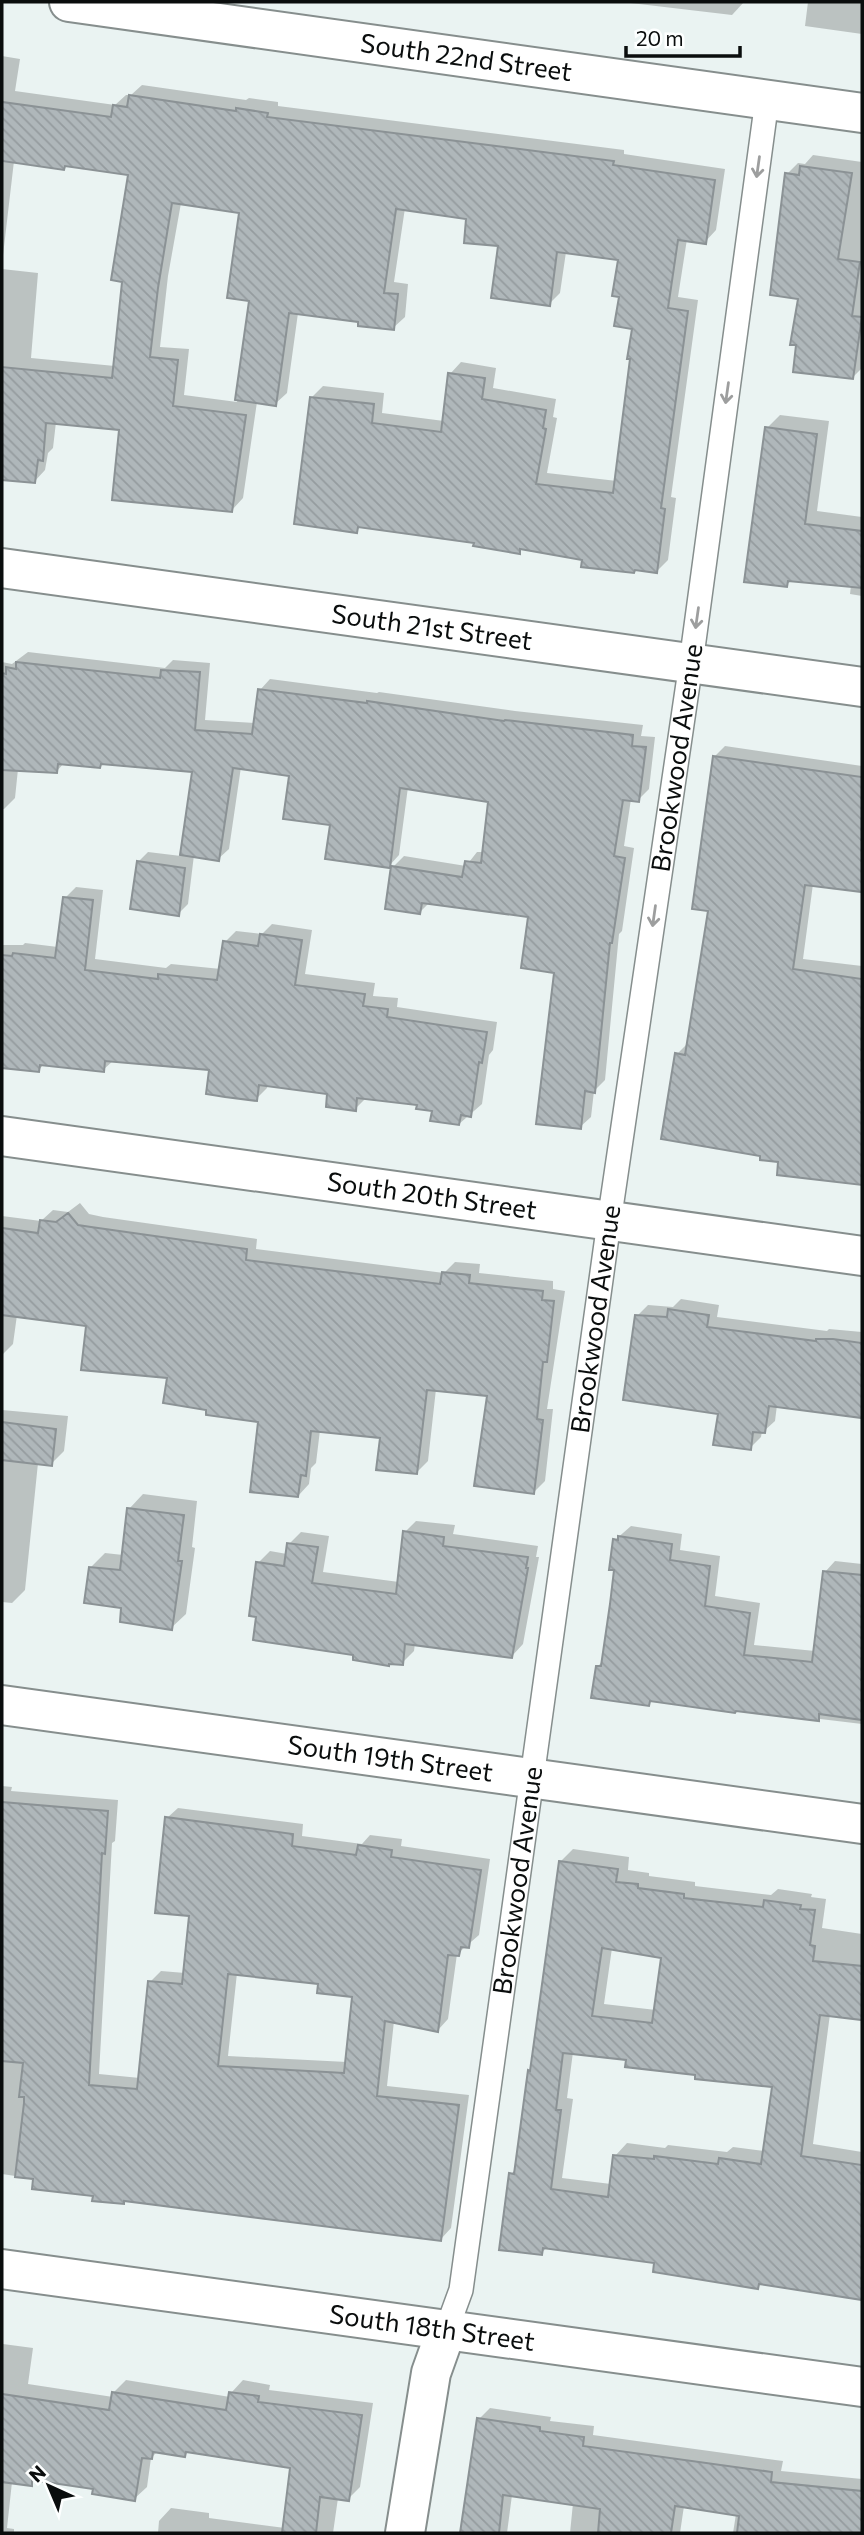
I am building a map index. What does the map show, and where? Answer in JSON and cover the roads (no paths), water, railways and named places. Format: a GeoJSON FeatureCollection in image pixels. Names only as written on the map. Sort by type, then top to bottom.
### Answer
{"type":"FeatureCollection","features":[{"type":"Feature","properties":{"kind":"street","name":"South 22nd Street"},"geometry":{"type":"LineString","coordinates":[[69,2],[862,113]]}},
{"type":"Feature","properties":{"kind":"street","name":"South 21st Street"},"geometry":{"type":"LineString","coordinates":[[2,568],[862,687]]}},
{"type":"Feature","properties":{"kind":"street","name":"South 20th Street"},"geometry":{"type":"LineString","coordinates":[[2,1136],[862,1256]]}},
{"type":"Feature","properties":{"kind":"street","name":"South 19th Street"},"geometry":{"type":"LineString","coordinates":[[2,1704],[862,1824]]}},
{"type":"Feature","properties":{"kind":"street","name":"South 18th Street"},"geometry":{"type":"LineString","coordinates":[[2,2269],[862,2387]]}},
{"type":"Feature","properties":{"kind":"street","name":"Brookwood Avenue"},"geometry":{"type":"LineString","coordinates":[[405,2533],[430,2373],[446,2331]]}},
{"type":"Feature","properties":{"kind":"lane","name":"Brookwood Avenue"},"geometry":{"type":"LineString","coordinates":[[446,2331],[461,2290],[609,1222],[691,663],[767,100]]}}]}
